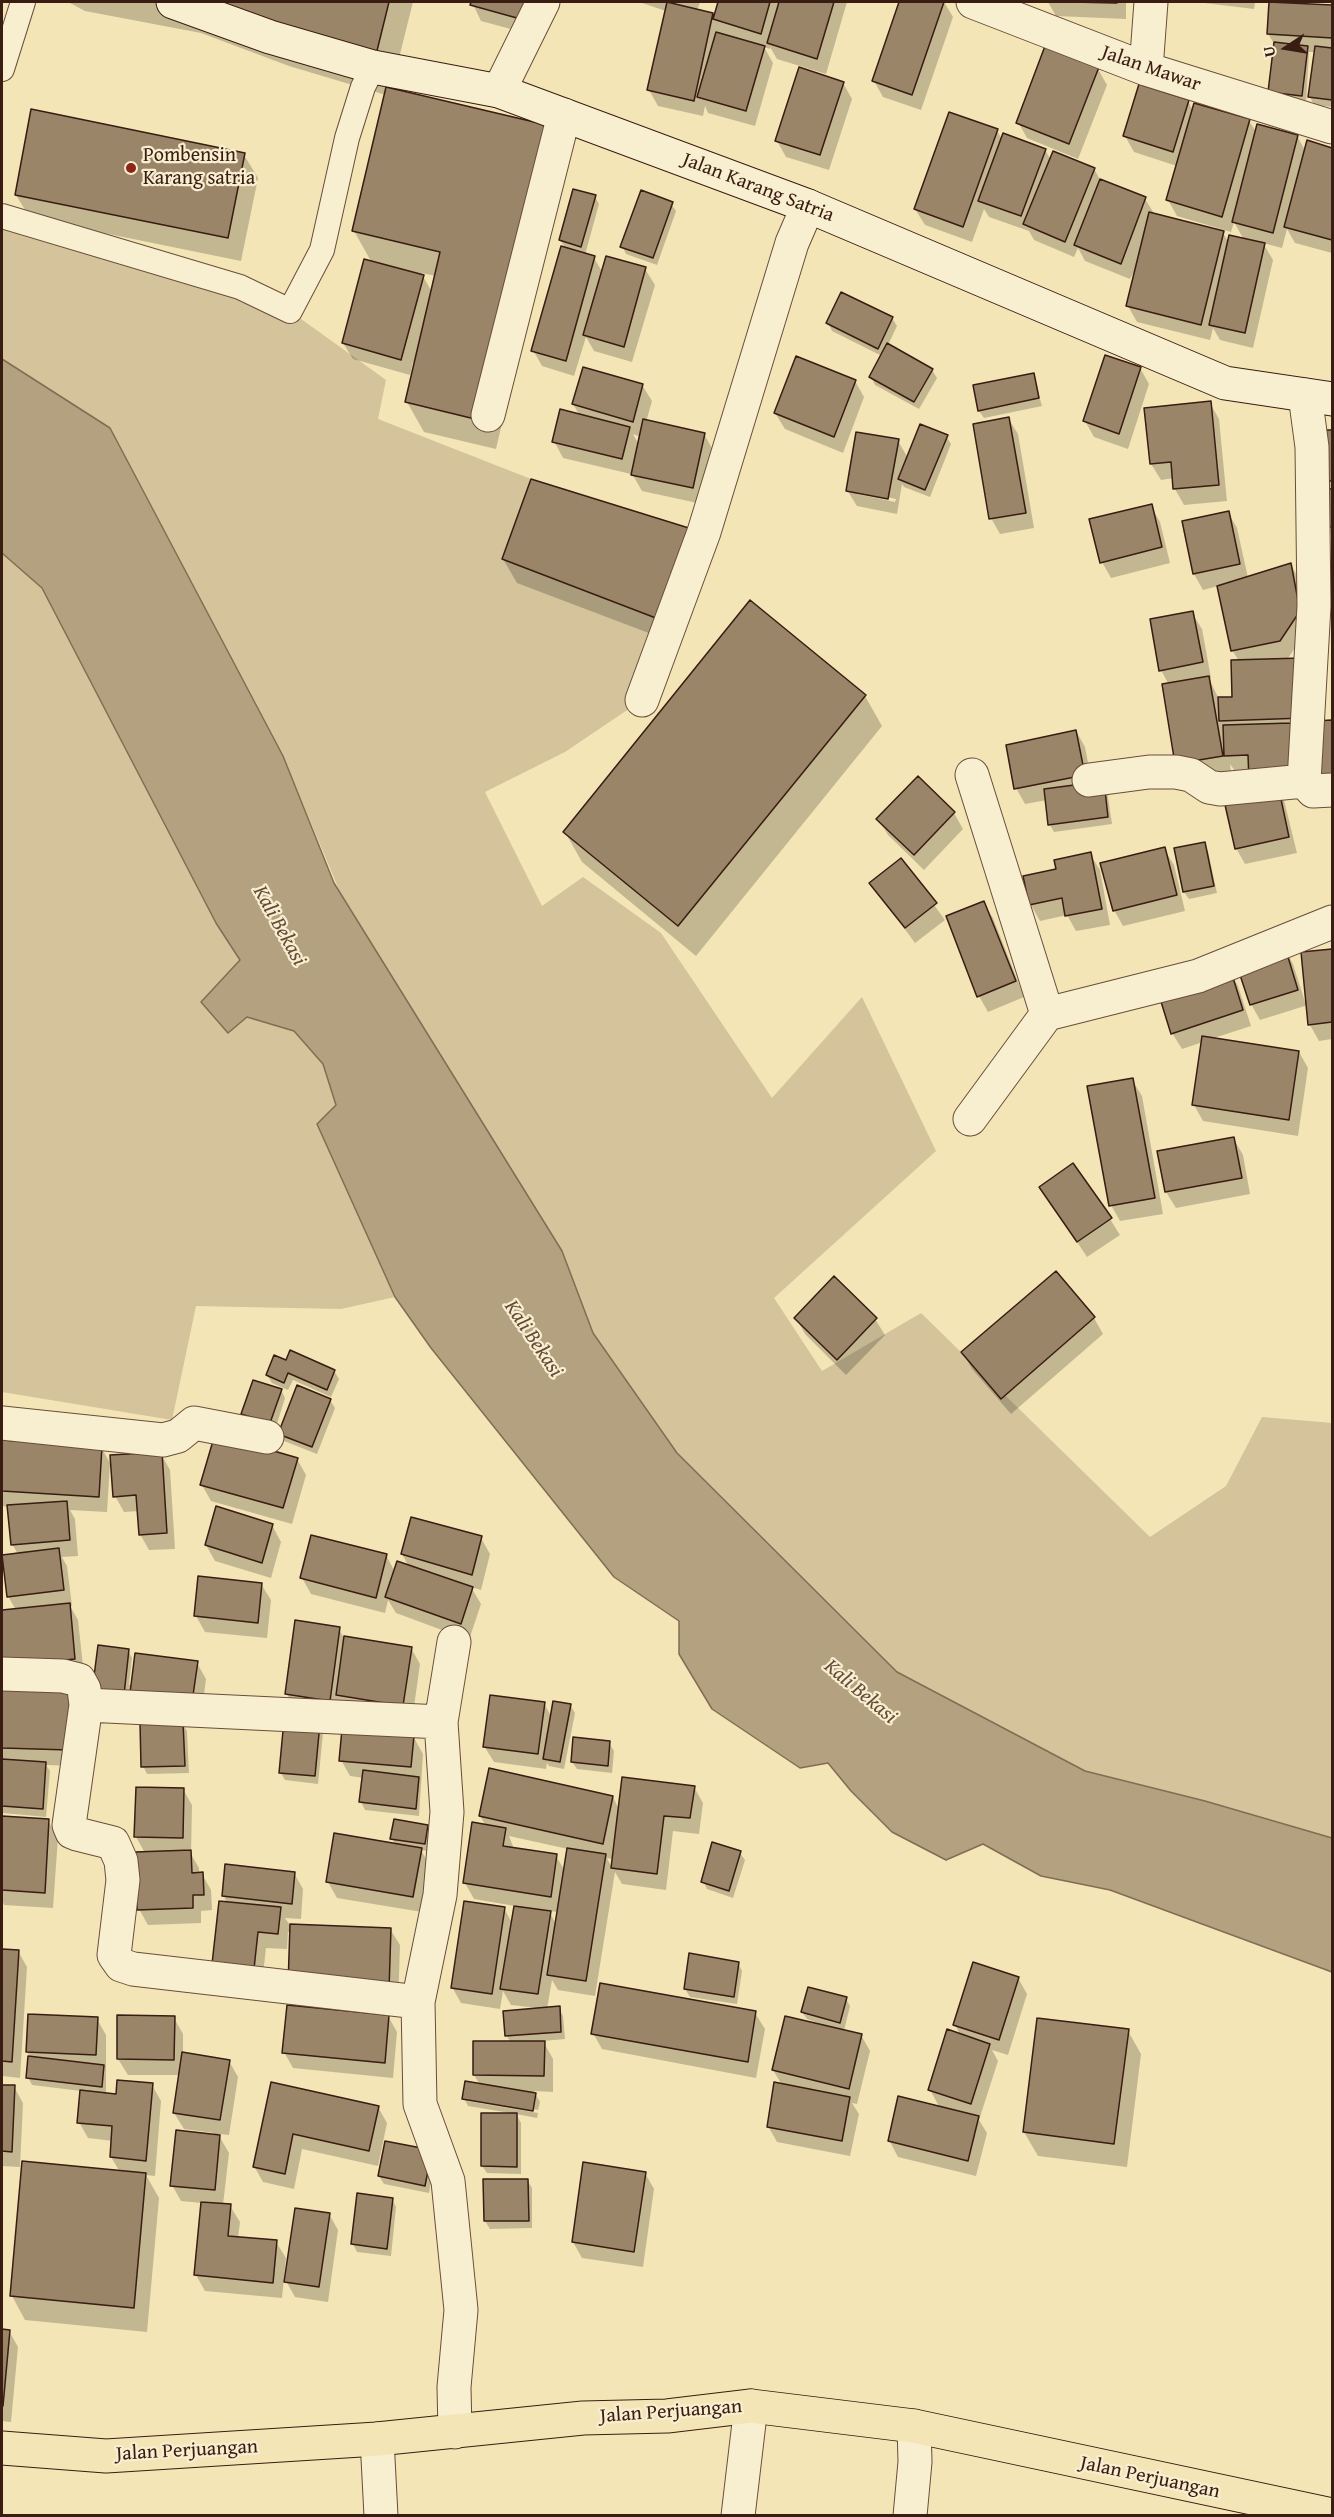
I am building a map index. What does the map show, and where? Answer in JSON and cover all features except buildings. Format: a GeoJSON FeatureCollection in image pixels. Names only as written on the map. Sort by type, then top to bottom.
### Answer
{"type":"FeatureCollection","features":[{"type":"Feature","properties":{"kind":"main road","name":"Jalan Perjuangan"},"geometry":{"type":"LineString","coordinates":[[2,2448],[106,2456],[377,2439],[583,2418],[667,2416],[751,2406],[914,2426],[1238,2506],[1332,2516]]}},
{"type":"Feature","properties":{"kind":"street","name":"Jalan Karang Satria"},"geometry":{"type":"LineString","coordinates":[[173,2],[270,37],[373,67],[499,91],[808,206],[1225,383],[1319,397]]}},
{"type":"Feature","properties":{"kind":"street"},"geometry":{"type":"LineString","coordinates":[[499,91],[543,2]]}},
{"type":"Feature","properties":{"kind":"street","name":"Jalan Mawar"},"geometry":{"type":"LineString","coordinates":[[973,2],[1146,69],[1332,127]]}},
{"type":"Feature","properties":{"kind":"street"},"geometry":{"type":"LineString","coordinates":[[1146,69],[1151,2]]}},
{"type":"Feature","properties":{"kind":"street"},"geometry":{"type":"LineString","coordinates":[[488,416],[564,115]]}},
{"type":"Feature","properties":{"kind":"street"},"geometry":{"type":"LineString","coordinates":[[642,700],[704,532],[792,243],[808,206]]}},
{"type":"Feature","properties":{"kind":"street"},"geometry":{"type":"LineString","coordinates":[[1089,780],[1149,772],[1176,772],[1191,775],[1209,787],[1220,789],[1318,785],[1312,447],[1319,397]]}},
{"type":"Feature","properties":{"kind":"street"},"geometry":{"type":"LineString","coordinates":[[972,775],[1047,1014]]}},
{"type":"Feature","properties":{"kind":"street"},"geometry":{"type":"LineString","coordinates":[[970,1119],[1047,1014],[1198,976],[1332,922]]}},
{"type":"Feature","properties":{"kind":"street"},"geometry":{"type":"LineString","coordinates":[[2,1423],[164,1440],[178,1436],[194,1423],[267,1437]]}},
{"type":"Feature","properties":{"kind":"street"},"geometry":{"type":"LineString","coordinates":[[454,1642],[441,1722],[447,1812],[440,1895],[418,2002],[420,2104],[448,2181],[460,2310],[454,2387],[455,2432]]}},
{"type":"Feature","properties":{"kind":"street"},"geometry":{"type":"LineString","coordinates":[[2,1674],[63,1676],[79,1680],[84,1689],[86,1705],[69,1825],[72,1832],[113,1843],[122,1861],[123,1881],[114,1955],[121,1965],[145,1971],[418,2002]]}},
{"type":"Feature","properties":{"kind":"street"},"geometry":{"type":"LineString","coordinates":[[86,1705],[441,1722]]}},
{"type":"Feature","properties":{"kind":"street"},"geometry":{"type":"LineString","coordinates":[[738,2516],[751,2406]]}},
{"type":"Feature","properties":{"kind":"street"},"geometry":{"type":"LineString","coordinates":[[910,2516],[915,2462],[914,2426]]}},
{"type":"Feature","properties":{"kind":"street"},"geometry":{"type":"LineString","coordinates":[[377,2439],[381,2516]]}},
{"type":"Feature","properties":{"kind":"lane"},"geometry":{"type":"LineString","coordinates":[[2,69],[23,2]]}},
{"type":"Feature","properties":{"kind":"lane"},"geometry":{"type":"LineString","coordinates":[[2,216],[240,287],[290,311],[322,250],[347,138],[363,87],[373,67]]}},
{"type":"Feature","properties":{"kind":"shaded area"},"geometry":{"type":"Polygon","coordinates":[[[2,216],[290,311],[386,380],[378,419],[531,479],[502,559],[670,623],[642,700],[565,752],[485,792],[542,906],[583,877],[661,933],[772,1098],[862,997],[936,1151],[774,1298],[822,1371],[921,1313],[1150,1537],[1226,1486],[1262,1417],[1332,1423],[1332,1838],[1085,1771],[897,1672],[677,1453],[593,1333],[562,1251],[340,892],[283,756],[110,428],[2,359],[2,216]]]}},
{"type":"Feature","properties":{"kind":"shaded area"},"geometry":{"type":"Polygon","coordinates":[[[2,553],[42,588],[216,923],[240,960],[201,1002],[294,1031],[323,1064],[336,1105],[318,1125],[395,1297],[341,1309],[196,1306],[172,1420],[2,1392],[2,553]]]}},
{"type":"Feature","properties":{"kind":"water","name":"Kali Bekasi"},"geometry":{"type":"Polygon","coordinates":[[[2,359],[110,428],[283,756],[334,883],[562,1251],[593,1333],[677,1453],[897,1672],[1085,1771],[1205,1801],[1332,1838],[1332,1972],[1110,1890],[1041,1876],[983,1844],[946,1860],[892,1832],[851,1791],[828,1763],[800,1768],[712,1709],[679,1654],[679,1621],[614,1577],[431,1348],[395,1297],[317,1124],[336,1105],[323,1064],[294,1031],[247,1017],[228,1033],[201,1002],[240,960],[216,923],[42,588],[2,553],[2,359]]]}},
{"type":"Feature","properties":{"kind":"place","name":"Pombensin Karang satria"},"geometry":{"type":"Point","coordinates":[131,168]}}]}
